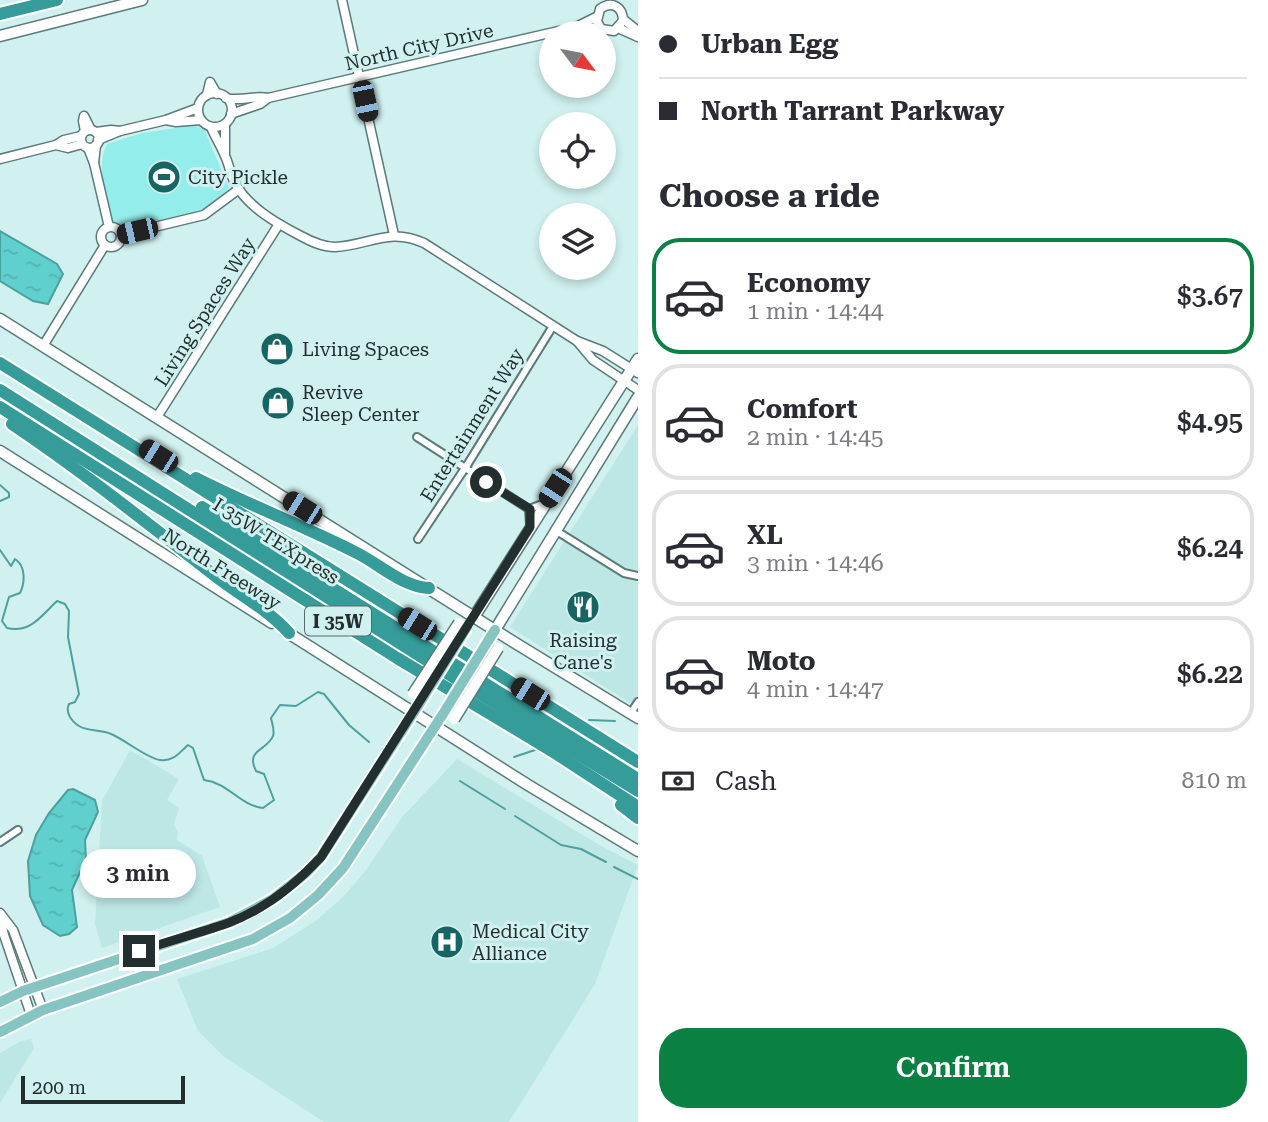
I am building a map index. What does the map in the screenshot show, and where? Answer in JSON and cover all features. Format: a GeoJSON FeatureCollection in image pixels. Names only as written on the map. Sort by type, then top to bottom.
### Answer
{"type":"FeatureCollection","features":[{"type":"Feature","properties":{"kind":"highway"},"geometry":{"type":"LineString","coordinates":[[0,15],[57,0]]}},
{"type":"Feature","properties":{"kind":"highway"},"geometry":{"type":"LineString","coordinates":[[0,357],[55,392],[61,401]]}},
{"type":"Feature","properties":{"kind":"highway","name":"I 35W"},"geometry":{"type":"LineString","coordinates":[[0,363],[634,758]]}},
{"type":"Feature","properties":{"kind":"highway","name":"I 35W TEXpress"},"geometry":{"type":"LineString","coordinates":[[0,380],[638,779]]}},
{"type":"Feature","properties":{"kind":"highway","name":"I 35W TEXpress"},"geometry":{"type":"LineString","coordinates":[[0,390],[638,791]]}},
{"type":"Feature","properties":{"kind":"highway","name":"North Freeway"},"geometry":{"type":"LineString","coordinates":[[0,407],[638,807]]}},
{"type":"Feature","properties":{"kind":"highway"},"geometry":{"type":"LineString","coordinates":[[0,416],[125,505],[281,623],[289,634]]}},
{"type":"Feature","properties":{"kind":"highway"},"geometry":{"type":"LineString","coordinates":[[104,429],[118,431],[178,468],[265,512],[361,555],[417,587],[429,588]]}},
{"type":"Feature","properties":{"kind":"highway"},"geometry":{"type":"LineString","coordinates":[[552,751],[562,763],[638,818]]}},
{"type":"Feature","properties":{"kind":"main road"},"geometry":{"type":"LineString","coordinates":[[0,36],[142,0]]}},
{"type":"Feature","properties":{"kind":"main road"},"geometry":{"type":"LineString","coordinates":[[0,319],[460,608],[461,619],[495,630],[634,715]]}},
{"type":"Feature","properties":{"kind":"main road"},"geometry":{"type":"LineString","coordinates":[[0,1002],[23,991],[230,922],[273,899],[306,873],[321,857],[414,712],[417,698],[466,622],[624,382],[635,371],[638,359]]}},
{"type":"Feature","properties":{"kind":"main road"},"geometry":{"type":"LineString","coordinates":[[463,744],[451,729],[493,645],[495,630],[638,397]]}},
{"type":"Feature","properties":{"kind":"main road","name":"North Freeway"},"geometry":{"type":"LineString","coordinates":[[0,451],[434,726],[638,851]]}},
{"type":"Feature","properties":{"kind":"main road"},"geometry":{"type":"LineString","coordinates":[[0,1032],[37,1012],[253,939],[290,918],[322,891],[342,868],[434,726],[493,645],[512,641]]}},
{"type":"Feature","properties":{"kind":"main road"},"geometry":{"type":"LineString","coordinates":[[400,703],[417,698]]}},
{"type":"Feature","properties":{"kind":"main road"},"geometry":{"type":"LineString","coordinates":[[306,873],[322,891]]}},
{"type":"Feature","properties":{"kind":"street"},"geometry":{"type":"LineString","coordinates":[[342,0],[394,235]]}},
{"type":"Feature","properties":{"kind":"street"},"geometry":{"type":"LineString","coordinates":[[598,21],[596,17],[600,9],[612,4],[620,9],[623,19],[638,31]]}},
{"type":"Feature","properties":{"kind":"street","name":"North City Drive"},"geometry":{"type":"LineString","coordinates":[[588,21],[596,17]]}},
{"type":"Feature","properties":{"kind":"street"},"geometry":{"type":"LineString","coordinates":[[623,19],[618,29],[638,37]]}},
{"type":"Feature","properties":{"kind":"street","name":"North City Drive"},"geometry":{"type":"LineString","coordinates":[[231,114],[260,104],[268,98],[539,35]]}},
{"type":"Feature","properties":{"kind":"street"},"geometry":{"type":"LineString","coordinates":[[0,159],[56,145],[64,140],[90,138],[166,120],[198,107],[207,95],[217,94],[230,103],[231,114],[225,124],[225,153],[235,183],[249,203],[279,223],[316,244],[332,247],[407,235],[424,243],[577,341],[603,351],[635,371]]}},
{"type":"Feature","properties":{"kind":"street","name":"North City Drive"},"geometry":{"type":"LineString","coordinates":[[226,98],[236,101],[257,96],[268,98]]}},
{"type":"Feature","properties":{"kind":"street"},"geometry":{"type":"LineString","coordinates":[[198,107],[201,120]]}},
{"type":"Feature","properties":{"kind":"street"},"geometry":{"type":"LineString","coordinates":[[166,120],[201,120],[212,127],[219,146],[225,153]]}},
{"type":"Feature","properties":{"kind":"street"},"geometry":{"type":"LineString","coordinates":[[212,127],[225,124]]}},
{"type":"Feature","properties":{"kind":"street"},"geometry":{"type":"LineString","coordinates":[[90,138],[109,227]]}},
{"type":"Feature","properties":{"kind":"street"},"geometry":{"type":"LineString","coordinates":[[121,235],[204,215],[239,189]]}},
{"type":"Feature","properties":{"kind":"street","name":"Living Spaces Way"},"geometry":{"type":"LineString","coordinates":[[158,417],[279,223]]}},
{"type":"Feature","properties":{"kind":"street"},"geometry":{"type":"LineString","coordinates":[[105,245],[115,246],[120,242],[121,235],[118,230],[109,227]]}},
{"type":"Feature","properties":{"kind":"street"},"geometry":{"type":"LineString","coordinates":[[105,245],[101,236],[109,227]]}},
{"type":"Feature","properties":{"kind":"street"},"geometry":{"type":"LineString","coordinates":[[43,346],[105,245]]}},
{"type":"Feature","properties":{"kind":"street","name":"Entertainment Way"},"geometry":{"type":"LineString","coordinates":[[418,539],[466,468],[553,326]]}},
{"type":"Feature","properties":{"kind":"street"},"geometry":{"type":"LineString","coordinates":[[577,341],[593,360],[638,390]]}},
{"type":"Feature","properties":{"kind":"street"},"geometry":{"type":"LineString","coordinates":[[417,437],[530,509]]}},
{"type":"Feature","properties":{"kind":"street"},"geometry":{"type":"LineString","coordinates":[[530,509],[545,503]]}},
{"type":"Feature","properties":{"kind":"street"},"geometry":{"type":"LineString","coordinates":[[530,509],[530,527]]}},
{"type":"Feature","properties":{"kind":"street"},"geometry":{"type":"LineString","coordinates":[[555,530],[624,573],[638,576]]}},
{"type":"Feature","properties":{"kind":"street"},"geometry":{"type":"LineString","coordinates":[[634,715],[638,702]]}},
{"type":"Feature","properties":{"kind":"street"},"geometry":{"type":"LineString","coordinates":[[0,842],[19,830]]}},
{"type":"Feature","properties":{"kind":"street"},"geometry":{"type":"LineString","coordinates":[[0,915],[13,930],[35,987],[37,1012]]}},
{"type":"Feature","properties":{"kind":"street"},"geometry":{"type":"LineString","coordinates":[[0,915],[23,991],[37,1012]]}},
{"type":"Feature","properties":{"kind":"shaded area","name":"City Pickle"},"geometry":{"type":"Polygon","coordinates":[[[196,125],[205,131],[229,188],[214,203],[184,216],[133,229],[117,226],[112,220],[103,182],[102,162],[107,144],[142,133],[196,125]]]}},
{"type":"Feature","properties":{"kind":"shaded area"},"geometry":{"type":"Polygon","coordinates":[[[638,425],[638,708],[510,627],[638,425]]]}},
{"type":"Feature","properties":{"kind":"shaded area"},"geometry":{"type":"Polygon","coordinates":[[[130,750],[179,779],[167,800],[179,808],[174,824],[177,840],[202,856],[220,907],[102,948],[95,924],[102,801],[130,750]]]}},
{"type":"Feature","properties":{"kind":"shaded area","name":"Medical City Alliance"},"geometry":{"type":"Polygon","coordinates":[[[457,759],[601,846],[638,865],[595,984],[509,1122],[324,1122],[224,1057],[198,1031],[177,979],[273,948],[317,920],[343,897],[366,870],[402,817],[457,759]]]}},
{"type":"Feature","properties":{"kind":"shaded area"},"geometry":{"type":"Polygon","coordinates":[[[31,1039],[34,1048],[0,1103],[0,1053],[19,1042],[31,1039]]]}},
{"type":"Feature","properties":{"kind":"water"},"geometry":{"type":"Polygon","coordinates":[[[0,231],[57,264],[63,274],[48,304],[33,301],[0,281],[0,231]]]}},
{"type":"Feature","properties":{"kind":"water"},"geometry":{"type":"Polygon","coordinates":[[[73,789],[95,800],[98,812],[85,840],[86,859],[72,890],[77,927],[69,934],[60,936],[43,925],[30,896],[28,861],[36,835],[49,813],[68,790],[73,789]]]}},
{"type":"Feature","properties":{"kind":"waterway"},"geometry":{"type":"LineString","coordinates":[[0,485],[9,493],[9,497],[0,501]]}},
{"type":"Feature","properties":{"kind":"waterway"},"geometry":{"type":"LineString","coordinates":[[0,550],[11,566],[15,559],[19,562],[24,575],[20,593],[9,597],[2,621],[7,628],[29,626],[57,601],[65,604],[69,611],[68,637],[79,694],[75,702],[69,704],[68,713],[71,719],[83,728],[111,734],[160,760],[172,758],[188,745],[193,748],[204,780],[220,785],[247,803],[263,808],[274,800],[264,774],[256,771],[253,758],[273,736],[271,718],[280,705],[296,706],[318,692],[324,694],[349,725],[369,742]]}},
{"type":"Feature","properties":{"kind":"waterway"},"geometry":{"type":"LineString","coordinates":[[589,720],[615,721]]}},
{"type":"Feature","properties":{"kind":"waterway"},"geometry":{"type":"LineString","coordinates":[[514,757],[535,750]]}},
{"type":"Feature","properties":{"kind":"waterway"},"geometry":{"type":"LineString","coordinates":[[460,781],[505,809]]}},
{"type":"Feature","properties":{"kind":"waterway"},"geometry":{"type":"LineString","coordinates":[[515,816],[561,845],[581,849],[606,862]]}},
{"type":"Feature","properties":{"kind":"waterway"},"geometry":{"type":"LineString","coordinates":[[614,867],[638,879]]}},
{"type":"Feature","properties":{"kind":"place","name":"City Pickle"},"geometry":{"type":"Point","coordinates":[164,177]}},
{"type":"Feature","properties":{"kind":"place","name":"Living Spaces"},"geometry":{"type":"Point","coordinates":[277,349]}},
{"type":"Feature","properties":{"kind":"place","name":"Revive Sleep Center"},"geometry":{"type":"Point","coordinates":[278,403]}},
{"type":"Feature","properties":{"kind":"place","name":"Raising Cane's"},"geometry":{"type":"Point","coordinates":[583,607]}},
{"type":"Feature","properties":{"kind":"place","name":"Medical City Alliance"},"geometry":{"type":"Point","coordinates":[447,942]}},
{"type":"Feature","properties":{"kind":"route"},"geometry":{"type":"LineString","coordinates":[[139,951],[230,922],[252,911],[273,899],[306,873],[321,857],[530,527],[530,509],[486,482]]}}]}
